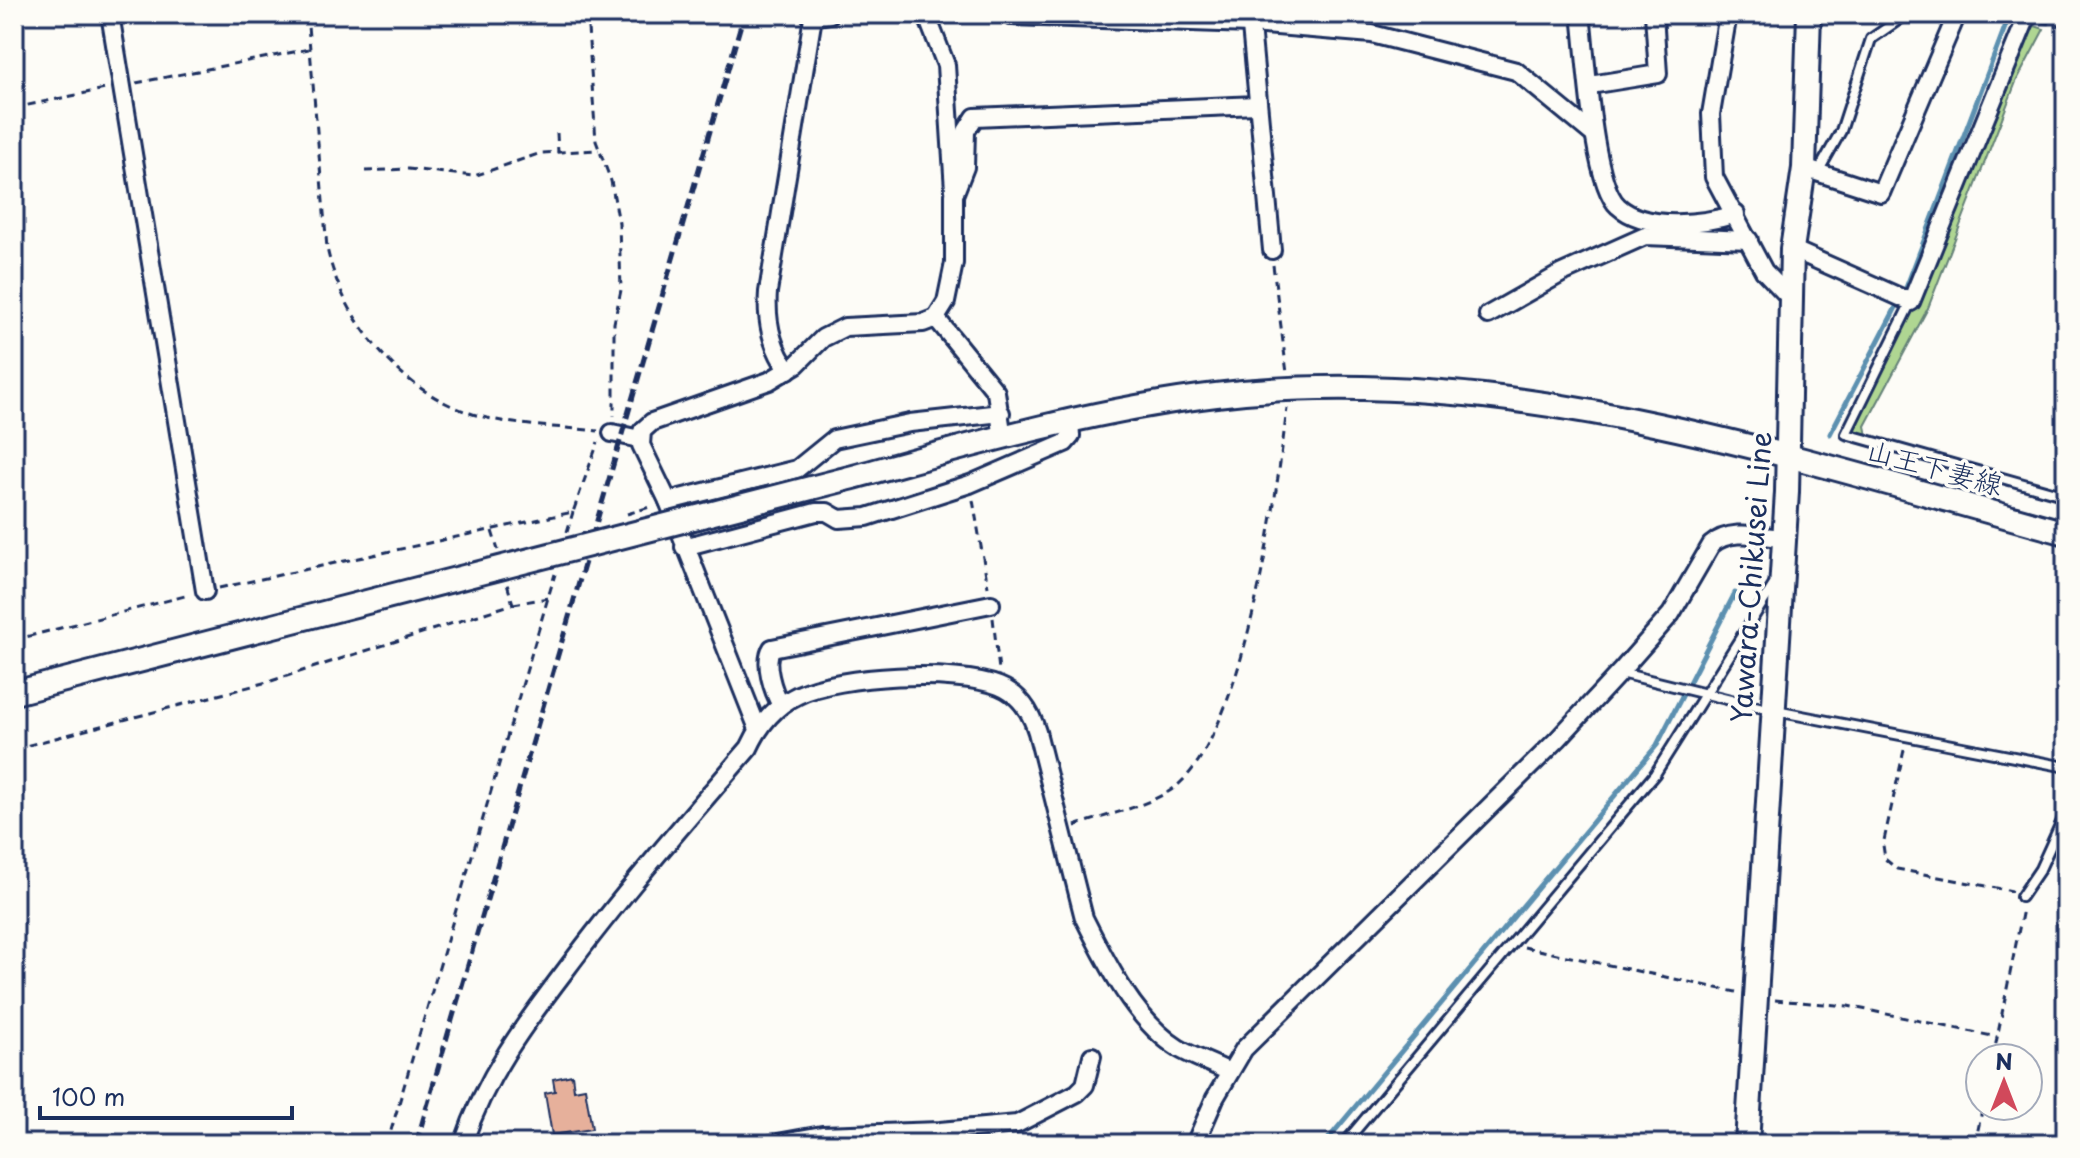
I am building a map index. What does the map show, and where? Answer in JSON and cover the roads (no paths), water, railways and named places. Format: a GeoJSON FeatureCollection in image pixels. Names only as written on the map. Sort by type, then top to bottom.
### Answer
{"type":"FeatureCollection","features":[{"type":"Feature","properties":{"kind":"street"},"geometry":{"type":"LineString","coordinates":[[110,14],[205,591]]}},
{"type":"Feature","properties":{"kind":"street"},"geometry":{"type":"LineString","coordinates":[[788,370],[777,352],[767,308],[813,16],[830,14]]}},
{"type":"Feature","properties":{"kind":"street"},"geometry":{"type":"LineString","coordinates":[[640,439],[652,422],[769,381],[788,370],[823,338],[845,327],[923,323],[936,318],[946,302],[954,263],[954,195],[946,65],[926,14]]}},
{"type":"Feature","properties":{"kind":"street"},"geometry":{"type":"LineString","coordinates":[[1581,14],[1598,162],[1618,207],[1637,218],[1689,224],[1736,214]]}},
{"type":"Feature","properties":{"kind":"street"},"geometry":{"type":"LineString","coordinates":[[1590,85],[1658,74],[1654,14]]}},
{"type":"Feature","properties":{"kind":"street"},"geometry":{"type":"LineString","coordinates":[[1728,14],[1711,114],[1714,177],[1764,271],[1789,297]]}},
{"type":"Feature","properties":{"kind":"street","name":"Yawara-Chikusei Line"},"geometry":{"type":"LineString","coordinates":[[1747,1144],[1788,458],[1792,249],[1811,170],[1809,14]]}},
{"type":"Feature","properties":{"kind":"street"},"geometry":{"type":"LineString","coordinates":[[1811,170],[1881,193],[1957,14]]}},
{"type":"Feature","properties":{"kind":"street"},"geometry":{"type":"LineString","coordinates":[[1011,16],[1250,19],[1372,34],[1516,71],[1594,135]]}},
{"type":"Feature","properties":{"kind":"street"},"geometry":{"type":"LineString","coordinates":[[1792,249],[1911,302],[2027,16]]}},
{"type":"Feature","properties":{"kind":"street"},"geometry":{"type":"LineString","coordinates":[[1250,19],[1272,250]]}},
{"type":"Feature","properties":{"kind":"street"},"geometry":{"type":"LineString","coordinates":[[950,119],[1257,105]]}},
{"type":"Feature","properties":{"kind":"street"},"geometry":{"type":"LineString","coordinates":[[954,195],[965,167],[966,131],[975,117]]}},
{"type":"Feature","properties":{"kind":"street"},"geometry":{"type":"LineString","coordinates":[[1488,315],[1562,273],[1645,236],[1749,240]]}},
{"type":"Feature","properties":{"kind":"street"},"geometry":{"type":"LineString","coordinates":[[936,318],[996,392],[1003,438]]}},
{"type":"Feature","properties":{"kind":"street","name":"山王下妻線"},"geometry":{"type":"LineString","coordinates":[[14,693],[1070,421],[1170,401],[1289,389],[1376,388],[1496,396],[1633,419],[2066,533]]}},
{"type":"Feature","properties":{"kind":"street"},"geometry":{"type":"LineString","coordinates":[[668,501],[797,469],[834,439],[910,423],[1001,413]]}},
{"type":"Feature","properties":{"kind":"street"},"geometry":{"type":"LineString","coordinates":[[684,547],[816,512],[827,512],[839,519],[867,517],[970,484],[1062,445],[1071,436],[1070,421]]}},
{"type":"Feature","properties":{"kind":"street"},"geometry":{"type":"LineString","coordinates":[[612,433],[640,439]]}},
{"type":"Feature","properties":{"kind":"street"},"geometry":{"type":"LineString","coordinates":[[640,439],[724,638],[758,729]]}},
{"type":"Feature","properties":{"kind":"street"},"geometry":{"type":"LineString","coordinates":[[1195,1144],[1229,1072],[1271,1020],[1418,879],[1620,672],[1671,614],[1711,545],[1720,537],[1735,534],[1782,538]]}},
{"type":"Feature","properties":{"kind":"street"},"geometry":{"type":"LineString","coordinates":[[781,705],[773,686],[768,655],[772,648],[991,604]]}},
{"type":"Feature","properties":{"kind":"street"},"geometry":{"type":"LineString","coordinates":[[463,1144],[477,1103],[505,1051],[617,901],[749,748],[758,729],[781,705],[818,687],[875,678],[940,678],[998,686],[1018,699],[1034,721],[1084,918],[1124,987],[1148,1021],[1177,1047],[1229,1072]]}},
{"type":"Feature","properties":{"kind":"street"},"geometry":{"type":"LineString","coordinates":[[772,1144],[819,1135],[914,1138],[1017,1124],[1077,1093],[1085,1085],[1092,1056]]}},
{"type":"Feature","properties":{"kind":"lane"},"geometry":{"type":"LineString","coordinates":[[1811,170],[1841,131],[1871,39],[1907,14]]}},
{"type":"Feature","properties":{"kind":"lane"},"geometry":{"type":"LineString","coordinates":[[1911,302],[1846,434],[2066,496]]}},
{"type":"Feature","properties":{"kind":"lane"},"geometry":{"type":"LineString","coordinates":[[1344,1144],[1655,774],[1709,694],[1749,621],[1780,576]]}},
{"type":"Feature","properties":{"kind":"lane"},"geometry":{"type":"LineString","coordinates":[[1620,672],[1771,710],[2066,767]]}},
{"type":"Feature","properties":{"kind":"lane"},"geometry":{"type":"LineString","coordinates":[[2021,897],[2040,869],[2066,812]]}},
{"type":"Feature","properties":{"kind":"waterway"},"geometry":{"type":"LineString","coordinates":[[1830,434],[1906,288],[2010,14]]}},
{"type":"Feature","properties":{"kind":"waterway"},"geometry":{"type":"LineString","coordinates":[[1324,1144],[1657,745],[1735,593]]}},
{"type":"Feature","properties":{"kind":"railway"},"geometry":{"type":"LineString","coordinates":[[416,1144],[744,14]]}}]}
